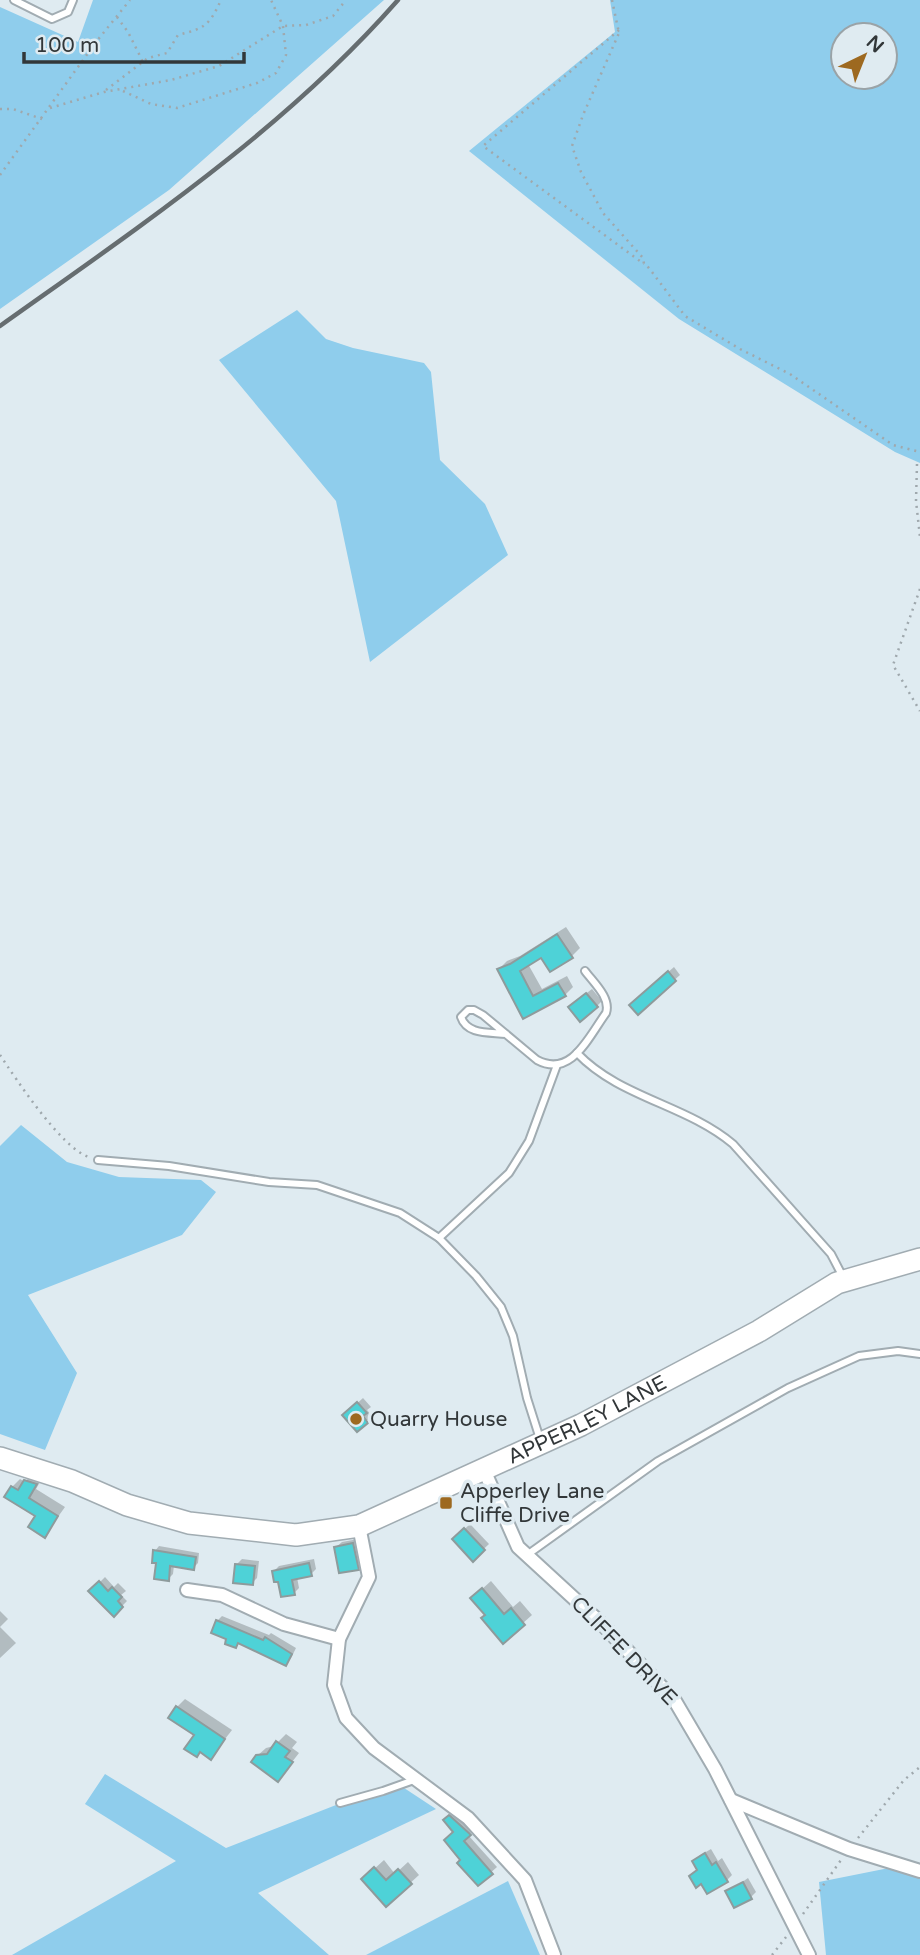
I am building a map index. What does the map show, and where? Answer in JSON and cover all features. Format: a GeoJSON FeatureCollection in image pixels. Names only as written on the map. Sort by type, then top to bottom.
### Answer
{"type":"FeatureCollection","features":[{"type":"Feature","properties":{"kind":"highway","name":"APPERLEY LANE"},"geometry":{"type":"LineString","coordinates":[[0,1458],[72,1481],[127,1505],[189,1523],[296,1535],[359,1527],[581,1425],[759,1331],[845,1280],[920,1259]]}},
{"type":"Feature","properties":{"kind":"street","name":"CLIFFE DRIVE"},"geometry":{"type":"LineString","coordinates":[[484,1470],[518,1547],[604,1626],[675,1701],[731,1800],[809,1955]]}},
{"type":"Feature","properties":{"kind":"street"},"geometry":{"type":"LineString","coordinates":[[359,1527],[369,1577],[339,1639],[334,1685],[346,1718],[374,1748],[468,1818],[524,1880],[554,1955]]}},
{"type":"Feature","properties":{"kind":"street"},"geometry":{"type":"LineString","coordinates":[[187,1590],[222,1595],[284,1624],[339,1639]]}},
{"type":"Feature","properties":{"kind":"street"},"geometry":{"type":"LineString","coordinates":[[731,1800],[849,1850],[920,1871]]}},
{"type":"Feature","properties":{"kind":"lane"},"geometry":{"type":"LineString","coordinates":[[14,0],[52,19],[68,12],[73,0]]}},
{"type":"Feature","properties":{"kind":"lane"},"geometry":{"type":"LineString","coordinates":[[506,1034],[470,1029],[465,1026],[461,1017],[468,1010],[474,1010],[506,1034],[537,1060],[545,1064],[557,1065],[568,1061],[577,1053],[608,1007],[607,1000],[585,971]]}},
{"type":"Feature","properties":{"kind":"lane"},"geometry":{"type":"LineString","coordinates":[[577,1053],[591,1068],[612,1082],[716,1129],[733,1144],[831,1254],[845,1280]]}},
{"type":"Feature","properties":{"kind":"lane"},"geometry":{"type":"LineString","coordinates":[[439,1238],[509,1173],[529,1141],[557,1065]]}},
{"type":"Feature","properties":{"kind":"lane"},"geometry":{"type":"LineString","coordinates":[[98,1160],[169,1166],[269,1182],[317,1185],[400,1213],[439,1238],[476,1276],[501,1307],[513,1336],[541,1444]]}},
{"type":"Feature","properties":{"kind":"lane"},"geometry":{"type":"LineString","coordinates":[[527,1555],[658,1461],[788,1388],[859,1356],[898,1351],[920,1354]]}},
{"type":"Feature","properties":{"kind":"lane"},"geometry":{"type":"LineString","coordinates":[[340,1803],[416,1779]]}},
{"type":"Feature","properties":{"kind":"path"},"geometry":{"type":"LineString","coordinates":[[0,175],[96,42],[131,0]]}},
{"type":"Feature","properties":{"kind":"path"},"geometry":{"type":"LineString","coordinates":[[104,92],[148,58],[166,53],[178,35],[204,28],[213,18],[221,0]]}},
{"type":"Feature","properties":{"kind":"path"},"geometry":{"type":"LineString","coordinates":[[122,90],[151,104],[177,108],[257,83],[276,72],[286,55],[283,26],[271,0]]}},
{"type":"Feature","properties":{"kind":"path"},"geometry":{"type":"LineString","coordinates":[[50,108],[104,92],[219,66],[283,26],[306,25],[333,16],[346,0]]}},
{"type":"Feature","properties":{"kind":"path"},"geometry":{"type":"LineString","coordinates":[[612,0],[619,30],[572,146],[580,172],[603,213],[643,258],[644,264]]}},
{"type":"Feature","properties":{"kind":"path"},"geometry":{"type":"LineString","coordinates":[[117,17],[133,40],[143,62]]}},
{"type":"Feature","properties":{"kind":"path"},"geometry":{"type":"LineString","coordinates":[[619,30],[483,146],[649,268],[685,316],[740,349],[790,374],[893,445],[920,452]]}},
{"type":"Feature","properties":{"kind":"path"},"geometry":{"type":"LineString","coordinates":[[0,109],[13,109],[43,118]]}},
{"type":"Feature","properties":{"kind":"path"},"geometry":{"type":"LineString","coordinates":[[917,464],[916,501],[920,537]]}},
{"type":"Feature","properties":{"kind":"path"},"geometry":{"type":"LineString","coordinates":[[920,589],[893,665],[920,711]]}},
{"type":"Feature","properties":{"kind":"path"},"geometry":{"type":"LineString","coordinates":[[0,1055],[70,1146],[83,1155],[98,1160]]}},
{"type":"Feature","properties":{"kind":"path"},"geometry":{"type":"LineString","coordinates":[[772,1955],[904,1780],[920,1767]]}},
{"type":"Feature","properties":{"kind":"shaded area"},"geometry":{"type":"Polygon","coordinates":[[[93,0],[384,0],[169,190],[0,309],[0,7],[78,42],[93,0]]]}},
{"type":"Feature","properties":{"kind":"shaded area"},"geometry":{"type":"Polygon","coordinates":[[[610,0],[920,0],[920,463],[895,452],[679,319],[469,151],[615,32],[610,0]]]}},
{"type":"Feature","properties":{"kind":"shaded area"},"geometry":{"type":"Polygon","coordinates":[[[297,310],[326,339],[353,348],[424,363],[431,372],[440,460],[485,504],[508,555],[370,662],[336,501],[219,360],[297,310]]]}},
{"type":"Feature","properties":{"kind":"shaded area"},"geometry":{"type":"Polygon","coordinates":[[[21,1125],[67,1162],[119,1177],[201,1180],[216,1192],[182,1235],[28,1295],[77,1373],[45,1450],[0,1434],[0,1146],[21,1125]]]}},
{"type":"Feature","properties":{"kind":"shaded area"},"geometry":{"type":"Polygon","coordinates":[[[105,1774],[226,1848],[395,1782],[436,1809],[258,1893],[329,1955],[12,1955],[176,1861],[85,1804],[105,1774]]]}},
{"type":"Feature","properties":{"kind":"shaded area"},"geometry":{"type":"Polygon","coordinates":[[[889,1868],[920,1878],[920,1955],[826,1955],[819,1882],[889,1868]]]}},
{"type":"Feature","properties":{"kind":"shaded area"},"geometry":{"type":"Polygon","coordinates":[[[508,1881],[540,1955],[366,1955],[508,1881]]]}},
{"type":"Feature","properties":{"kind":"building"},"geometry":{"type":"Polygon","coordinates":[[[557,934],[573,958],[550,972],[541,958],[520,971],[533,996],[558,983],[566,996],[523,1019],[497,969],[510,964],[557,934]]]}},
{"type":"Feature","properties":{"kind":"building"},"geometry":{"type":"Polygon","coordinates":[[[668,971],[676,981],[638,1015],[629,1005],[668,971]]]}},
{"type":"Feature","properties":{"kind":"building"},"geometry":{"type":"Polygon","coordinates":[[[586,993],[598,1007],[580,1022],[568,1007],[586,993]]]}},
{"type":"Feature","properties":{"kind":"building","name":"Quarry House"},"geometry":{"type":"Polygon","coordinates":[[[357,1402],[367,1413],[363,1416],[368,1423],[357,1432],[342,1415],[357,1402]]]}},
{"type":"Feature","properties":{"kind":"building"},"geometry":{"type":"Polygon","coordinates":[[[24,1480],[37,1484],[29,1498],[58,1516],[45,1538],[28,1527],[35,1516],[4,1497],[11,1486],[18,1490],[24,1480]]]}},
{"type":"Feature","properties":{"kind":"building"},"geometry":{"type":"Polygon","coordinates":[[[464,1528],[485,1550],[473,1562],[452,1539],[464,1528]]]}},
{"type":"Feature","properties":{"kind":"building"},"geometry":{"type":"Polygon","coordinates":[[[353,1543],[359,1570],[339,1573],[334,1547],[353,1543]]]}},
{"type":"Feature","properties":{"kind":"building"},"geometry":{"type":"Polygon","coordinates":[[[153,1550],[196,1557],[194,1570],[170,1566],[169,1581],[154,1579],[156,1563],[152,1563],[153,1550]]]}},
{"type":"Feature","properties":{"kind":"building"},"geometry":{"type":"Polygon","coordinates":[[[309,1563],[312,1576],[292,1580],[295,1595],[281,1597],[272,1571],[309,1563]]]}},
{"type":"Feature","properties":{"kind":"building"},"geometry":{"type":"Polygon","coordinates":[[[235,1564],[255,1566],[253,1585],[233,1583],[235,1564]]]}},
{"type":"Feature","properties":{"kind":"building"},"geometry":{"type":"Polygon","coordinates":[[[99,1581],[108,1591],[112,1587],[122,1597],[118,1601],[123,1607],[114,1617],[88,1591],[99,1581]]]}},
{"type":"Feature","properties":{"kind":"building"},"geometry":{"type":"Polygon","coordinates":[[[482,1588],[504,1614],[511,1608],[525,1625],[503,1644],[481,1618],[485,1615],[470,1598],[482,1588]]]}},
{"type":"Feature","properties":{"kind":"building"},"geometry":{"type":"Polygon","coordinates":[[[216,1620],[263,1640],[265,1637],[292,1654],[286,1666],[238,1643],[236,1648],[225,1644],[226,1639],[211,1633],[216,1620]]]}},
{"type":"Feature","properties":{"kind":"building"},"geometry":{"type":"Polygon","coordinates":[[[176,1706],[225,1739],[211,1760],[200,1752],[197,1757],[184,1749],[194,1735],[168,1718],[176,1706]]]}},
{"type":"Feature","properties":{"kind":"building"},"geometry":{"type":"Polygon","coordinates":[[[276,1741],[290,1751],[285,1757],[293,1762],[278,1782],[251,1762],[256,1755],[267,1754],[276,1741]]]}},
{"type":"Feature","properties":{"kind":"building"},"geometry":{"type":"Polygon","coordinates":[[[449,1815],[471,1835],[464,1841],[493,1874],[478,1886],[457,1863],[460,1860],[444,1840],[453,1832],[443,1820],[449,1815]]]}},
{"type":"Feature","properties":{"kind":"building"},"geometry":{"type":"Polygon","coordinates":[[[705,1853],[712,1865],[716,1862],[728,1882],[707,1894],[701,1884],[696,1888],[689,1876],[697,1870],[692,1861],[705,1853]]]}},
{"type":"Feature","properties":{"kind":"building"},"geometry":{"type":"Polygon","coordinates":[[[374,1867],[386,1880],[398,1869],[412,1884],[386,1907],[361,1879],[374,1867]]]}},
{"type":"Feature","properties":{"kind":"building"},"geometry":{"type":"Polygon","coordinates":[[[743,1882],[752,1899],[734,1908],[725,1891],[743,1882]]]}},
{"type":"Feature","properties":{"kind":"railway"},"geometry":{"type":"LineString","coordinates":[[0,326],[157,214],[259,134],[354,47],[398,0]]}},
{"type":"Feature","properties":{"kind":"place","name":"Quarry House"},"geometry":{"type":"Point","coordinates":[356,1419]}},
{"type":"Feature","properties":{"kind":"place","name":"Apperley Lane Cliffe Drive"},"geometry":{"type":"Point","coordinates":[446,1503]}}]}
